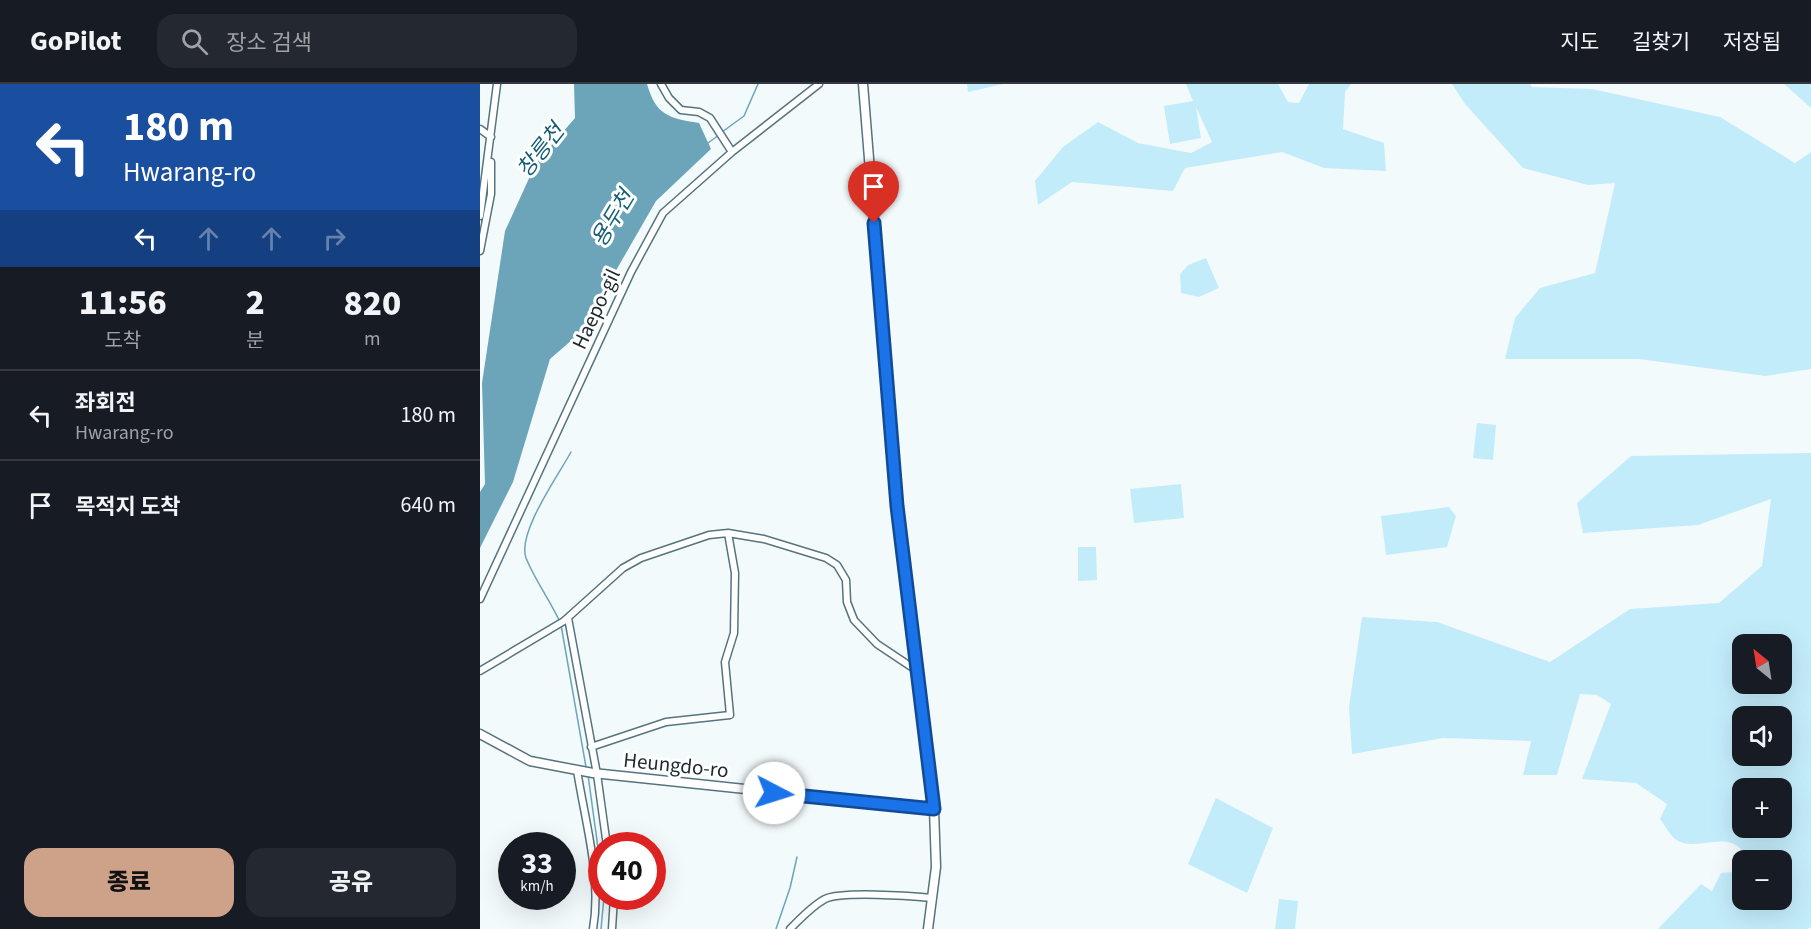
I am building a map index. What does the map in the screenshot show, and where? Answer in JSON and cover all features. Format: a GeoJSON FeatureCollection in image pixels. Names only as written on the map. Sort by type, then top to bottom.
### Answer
{"type":"FeatureCollection","features":[{"type":"Feature","properties":{"kind":"main road"},"geometry":{"type":"LineString","coordinates":[[863,84],[897,506],[934,809],[936,867],[927,929]]}},
{"type":"Feature","properties":{"kind":"main road"},"geometry":{"type":"LineString","coordinates":[[480,734],[530,761],[578,771]]}},
{"type":"Feature","properties":{"kind":"main road","name":"Heungdo-ro"},"geometry":{"type":"LineString","coordinates":[[578,771],[934,809]]}},
{"type":"Feature","properties":{"kind":"street"},"geometry":{"type":"LineString","coordinates":[[480,216],[498,84]]}},
{"type":"Feature","properties":{"kind":"street"},"geometry":{"type":"LineString","coordinates":[[661,84],[669,98],[681,110],[699,112],[710,118],[732,152]]}},
{"type":"Feature","properties":{"kind":"street","name":"Haepo-gil"},"geometry":{"type":"LineString","coordinates":[[480,599],[631,272],[663,213],[732,152],[819,84]]}},
{"type":"Feature","properties":{"kind":"street"},"geometry":{"type":"LineString","coordinates":[[480,129],[491,137]]}},
{"type":"Feature","properties":{"kind":"street"},"geometry":{"type":"LineString","coordinates":[[480,251],[491,194],[490,150]]}},
{"type":"Feature","properties":{"kind":"street"},"geometry":{"type":"LineString","coordinates":[[480,670],[557,626],[623,568],[641,558],[709,535],[728,533],[764,539],[826,558],[837,565],[846,580],[847,602],[854,620],[878,644],[916,670]]}},
{"type":"Feature","properties":{"kind":"street"},"geometry":{"type":"LineString","coordinates":[[591,747],[666,722],[730,715],[726,662],[734,633],[735,573],[728,533]]}},
{"type":"Feature","properties":{"kind":"street"},"geometry":{"type":"LineString","coordinates":[[566,619],[605,832]]}},
{"type":"Feature","properties":{"kind":"street"},"geometry":{"type":"LineString","coordinates":[[578,771],[596,885],[597,905],[593,929]]}},
{"type":"Feature","properties":{"kind":"street"},"geometry":{"type":"LineString","coordinates":[[790,929],[806,913],[827,898],[877,894],[932,898]]}},
{"type":"Feature","properties":{"kind":"street"},"geometry":{"type":"LineString","coordinates":[[612,929],[613,910]]}},
{"type":"Feature","properties":{"kind":"shaded area"},"geometry":{"type":"Polygon","coordinates":[[[967,84],[1003,84],[968,92],[967,84]]]}},
{"type":"Feature","properties":{"kind":"shaded area"},"geometry":{"type":"Polygon","coordinates":[[[1186,84],[1278,84],[1288,102],[1299,103],[1309,84],[1351,84],[1345,92],[1343,129],[1384,143],[1386,171],[1324,168],[1282,152],[1185,168],[1173,191],[1072,182],[1038,205],[1035,181],[1063,147],[1098,122],[1138,143],[1191,153],[1212,142],[1196,107],[1201,138],[1170,144],[1164,106],[1193,101],[1186,84]]]}},
{"type":"Feature","properties":{"kind":"shaded area"},"geometry":{"type":"Polygon","coordinates":[[[1452,84],[1530,84],[1532,87],[1592,89],[1720,117],[1795,163],[1811,152],[1811,369],[1765,376],[1639,359],[1505,359],[1515,318],[1540,288],[1595,273],[1615,183],[1588,185],[1523,168],[1465,104],[1452,84]]]}},
{"type":"Feature","properties":{"kind":"shaded area"},"geometry":{"type":"Polygon","coordinates":[[[1784,84],[1811,84],[1811,108],[1784,84]]]}},
{"type":"Feature","properties":{"kind":"shaded area"},"geometry":{"type":"Polygon","coordinates":[[[1206,258],[1219,288],[1199,297],[1181,293],[1180,274],[1188,265],[1206,258]]]}},
{"type":"Feature","properties":{"kind":"shaded area"},"geometry":{"type":"Polygon","coordinates":[[[1477,423],[1496,425],[1493,460],[1473,458],[1477,423]]]}},
{"type":"Feature","properties":{"kind":"shaded area"},"geometry":{"type":"Polygon","coordinates":[[[1811,453],[1811,927],[1807,929],[1658,929],[1701,884],[1712,891],[1721,873],[1732,872],[1732,910],[1792,910],[1792,850],[1741,850],[1734,844],[1726,842],[1683,843],[1671,835],[1660,819],[1667,804],[1636,783],[1582,779],[1611,704],[1597,695],[1580,694],[1557,775],[1523,775],[1531,741],[1443,738],[1352,754],[1349,707],[1362,617],[1437,622],[1550,662],[1630,609],[1719,603],[1762,566],[1771,499],[1698,525],[1583,533],[1577,503],[1631,456],[1811,453]]]}},
{"type":"Feature","properties":{"kind":"shaded area"},"geometry":{"type":"Polygon","coordinates":[[[1181,484],[1184,518],[1134,523],[1130,489],[1181,484]]]}},
{"type":"Feature","properties":{"kind":"shaded area"},"geometry":{"type":"Polygon","coordinates":[[[1449,507],[1456,516],[1447,547],[1386,555],[1381,516],[1449,507]]]}},
{"type":"Feature","properties":{"kind":"shaded area"},"geometry":{"type":"Polygon","coordinates":[[[1078,547],[1096,547],[1097,580],[1078,581],[1078,547]]]}},
{"type":"Feature","properties":{"kind":"shaded area"},"geometry":{"type":"Polygon","coordinates":[[[1216,798],[1273,828],[1247,893],[1188,864],[1216,798]]]}},
{"type":"Feature","properties":{"kind":"shaded area"},"geometry":{"type":"Polygon","coordinates":[[[1279,899],[1298,901],[1295,929],[1275,929],[1279,899]]]}},
{"type":"Feature","properties":{"kind":"water"},"geometry":{"type":"Polygon","coordinates":[[[574,84],[647,84],[659,109],[671,117],[699,123],[711,149],[656,201],[580,333],[550,359],[513,482],[480,548],[480,492],[485,484],[482,383],[505,231],[536,163],[575,118],[574,84]]]}},
{"type":"Feature","properties":{"kind":"waterway","name":"용두천"},"geometry":{"type":"LineString","coordinates":[[722,132],[744,116],[758,84]]}},
{"type":"Feature","properties":{"kind":"waterway","name":"용두천"},"geometry":{"type":"LineString","coordinates":[[708,143],[719,135]]}},
{"type":"Feature","properties":{"kind":"waterway"},"geometry":{"type":"LineString","coordinates":[[559,620],[526,558],[525,547],[527,534],[540,505],[571,452]]}},
{"type":"Feature","properties":{"kind":"waterway"},"geometry":{"type":"LineString","coordinates":[[561,625],[586,767]]}},
{"type":"Feature","properties":{"kind":"waterway"},"geometry":{"type":"LineString","coordinates":[[588,775],[596,832]]}},
{"type":"Feature","properties":{"kind":"waterway"},"geometry":{"type":"LineString","coordinates":[[776,929],[790,888],[797,857]]}},
{"type":"Feature","properties":{"kind":"waterway"},"geometry":{"type":"LineString","coordinates":[[601,929],[603,910]]}},
{"type":"Feature","properties":{"kind":"route"},"geometry":{"type":"LineString","coordinates":[[774,793],[934,809],[897,506],[874,223]]}},
{"type":"Feature","properties":{"kind":"water label","name":"창릉천"},"geometry":{"type":"Point","coordinates":[540,150]}}]}
